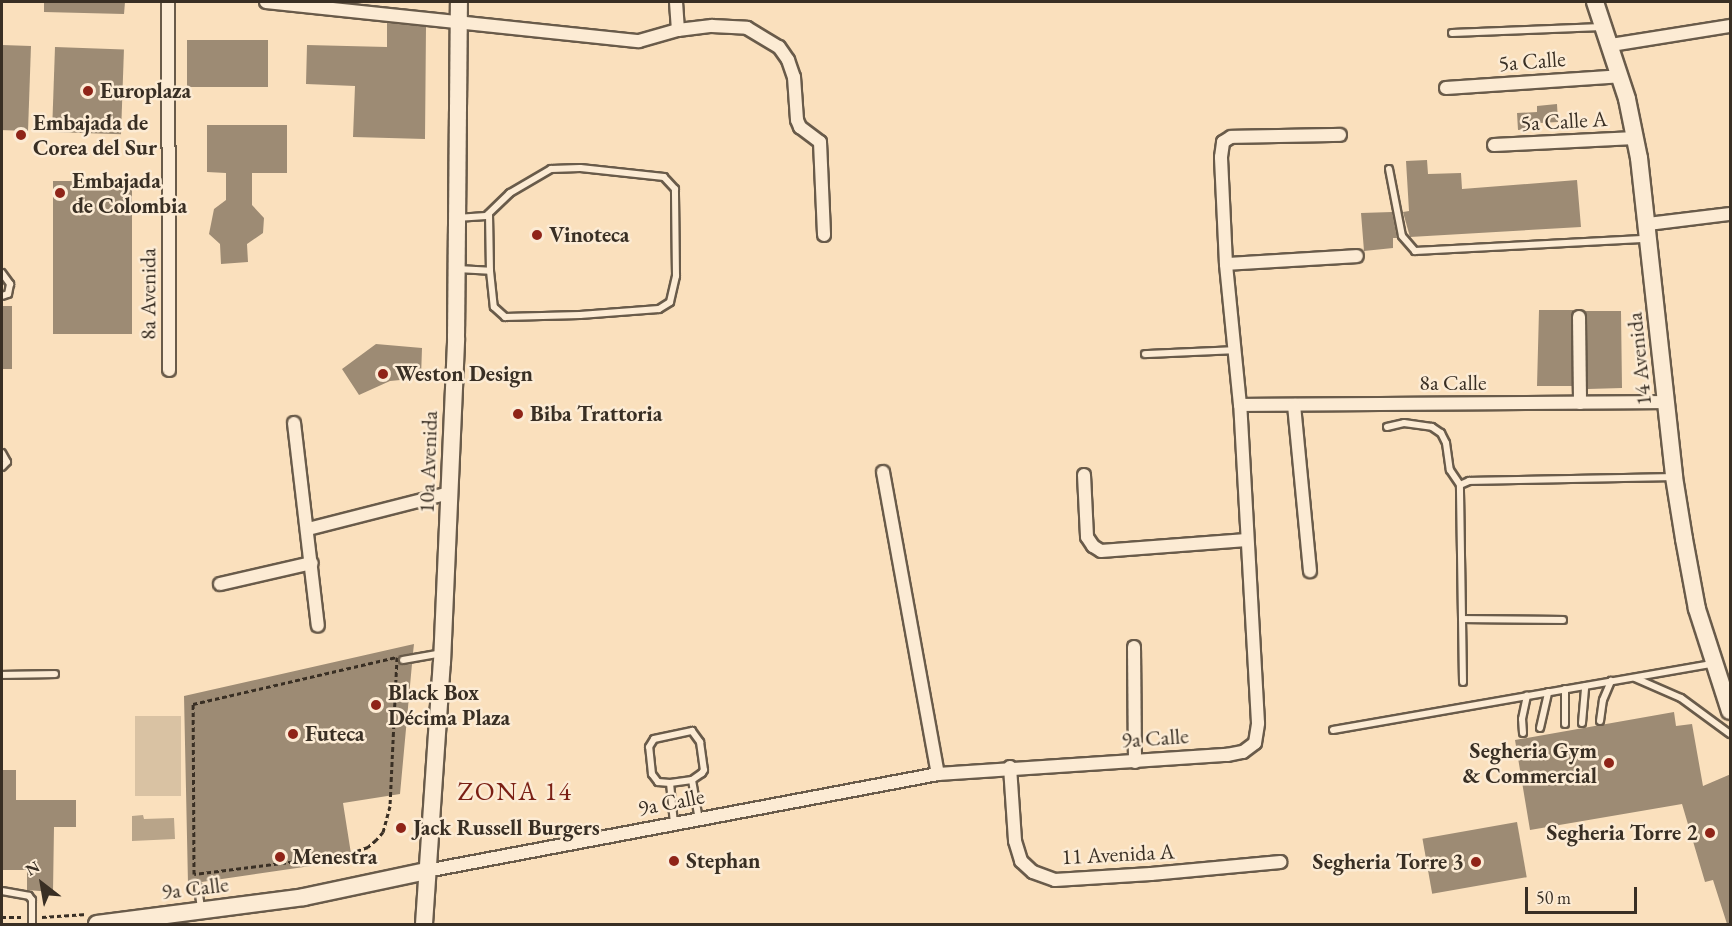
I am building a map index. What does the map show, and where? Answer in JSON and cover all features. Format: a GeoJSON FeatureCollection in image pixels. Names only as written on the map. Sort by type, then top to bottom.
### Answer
{"type":"FeatureCollection","features":[{"type":"Feature","properties":{"kind":"street","name":"8a Avenida"},"geometry":{"type":"LineString","coordinates":[[168,2],[169,370]]}},
{"type":"Feature","properties":{"kind":"street"},"geometry":{"type":"LineString","coordinates":[[266,2],[639,41],[678,30],[712,26],[747,28],[779,46],[794,76],[800,127],[820,142],[824,235]]}},
{"type":"Feature","properties":{"kind":"street","name":"10a Avenida"},"geometry":{"type":"LineString","coordinates":[[424,924],[426,872],[446,659],[457,269],[459,2]]}},
{"type":"Feature","properties":{"kind":"street"},"geometry":{"type":"LineString","coordinates":[[676,2],[678,30]]}},
{"type":"Feature","properties":{"kind":"street","name":"14 Avenida"},"geometry":{"type":"LineString","coordinates":[[1595,2],[1611,45],[1635,138],[1649,232],[1674,477],[1697,609],[1713,664],[1731,711]]}},
{"type":"Feature","properties":{"kind":"street"},"geometry":{"type":"LineString","coordinates":[[1611,45],[1731,26]]}},
{"type":"Feature","properties":{"kind":"street","name":"5a Calle"},"geometry":{"type":"LineString","coordinates":[[1446,88],[1620,76]]}},
{"type":"Feature","properties":{"kind":"street"},"geometry":{"type":"LineString","coordinates":[[1084,475],[1087,537],[1093,546],[1101,551],[1246,540],[1240,405],[1226,264],[1222,142],[1231,136],[1340,135]]}},
{"type":"Feature","properties":{"kind":"street","name":"5a Calle A"},"geometry":{"type":"LineString","coordinates":[[1494,145],[1635,138]]}},
{"type":"Feature","properties":{"kind":"street"},"geometry":{"type":"LineString","coordinates":[[1649,232],[1731,214]]}},
{"type":"Feature","properties":{"kind":"street"},"geometry":{"type":"LineString","coordinates":[[1226,264],[1357,256]]}},
{"type":"Feature","properties":{"kind":"street"},"geometry":{"type":"LineString","coordinates":[[1579,317],[1580,403]]}},
{"type":"Feature","properties":{"kind":"street","name":"8a Calle"},"geometry":{"type":"LineString","coordinates":[[1240,405],[1666,402]]}},
{"type":"Feature","properties":{"kind":"street"},"geometry":{"type":"LineString","coordinates":[[1294,405],[1310,572]]}},
{"type":"Feature","properties":{"kind":"street"},"geometry":{"type":"LineString","coordinates":[[294,423],[318,626]]}},
{"type":"Feature","properties":{"kind":"street"},"geometry":{"type":"LineString","coordinates":[[883,472],[938,774]]}},
{"type":"Feature","properties":{"kind":"street"},"geometry":{"type":"LineString","coordinates":[[308,530],[449,493]]}},
{"type":"Feature","properties":{"kind":"street","name":"9a Calle"},"geometry":{"type":"LineString","coordinates":[[95,919],[164,919],[201,909],[304,897],[938,774],[1010,767],[1135,762],[1243,752],[1255,743],[1258,723],[1246,540]]}},
{"type":"Feature","properties":{"kind":"street"},"geometry":{"type":"LineString","coordinates":[[220,584],[312,563]]}},
{"type":"Feature","properties":{"kind":"street"},"geometry":{"type":"LineString","coordinates":[[1134,647],[1135,762]]}},
{"type":"Feature","properties":{"kind":"street","name":"11 Avenida A"},"geometry":{"type":"LineString","coordinates":[[1010,767],[1015,841],[1022,861],[1033,872],[1055,880],[1280,862]]}},
{"type":"Feature","properties":{"kind":"lane"},"geometry":{"type":"LineString","coordinates":[[1452,33],[1604,27]]}},
{"type":"Feature","properties":{"kind":"lane"},"geometry":{"type":"LineString","coordinates":[[457,219],[482,217],[489,214],[510,193],[551,169],[580,168],[657,176],[670,181],[675,189],[674,292],[670,302],[659,309],[580,315],[505,317],[494,307],[490,271],[489,214]]}},
{"type":"Feature","properties":{"kind":"lane"},"geometry":{"type":"LineString","coordinates":[[1389,169],[1402,236],[1415,251],[1649,232]]}},
{"type":"Feature","properties":{"kind":"lane"},"geometry":{"type":"LineString","coordinates":[[457,269],[490,271]]}},
{"type":"Feature","properties":{"kind":"lane"},"geometry":{"type":"LineString","coordinates":[[2,273],[10,284],[8,294],[2,296]]}},
{"type":"Feature","properties":{"kind":"lane"},"geometry":{"type":"LineString","coordinates":[[1145,354],[1235,350]]}},
{"type":"Feature","properties":{"kind":"lane"},"geometry":{"type":"LineString","coordinates":[[1387,427],[1404,423],[1431,427],[1441,433],[1446,443],[1450,470],[1460,485],[1463,682]]}},
{"type":"Feature","properties":{"kind":"lane"},"geometry":{"type":"LineString","coordinates":[[2,453],[7,462],[2,468]]}},
{"type":"Feature","properties":{"kind":"lane"},"geometry":{"type":"LineString","coordinates":[[1460,485],[1469,481],[1674,477]]}},
{"type":"Feature","properties":{"kind":"lane"},"geometry":{"type":"LineString","coordinates":[[1462,619],[1563,620]]}},
{"type":"Feature","properties":{"kind":"lane"},"geometry":{"type":"LineString","coordinates":[[403,660],[446,659]]}},
{"type":"Feature","properties":{"kind":"lane"},"geometry":{"type":"LineString","coordinates":[[1333,730],[1713,664]]}},
{"type":"Feature","properties":{"kind":"lane"},"geometry":{"type":"LineString","coordinates":[[2,675],[55,674]]}},
{"type":"Feature","properties":{"kind":"lane"},"geometry":{"type":"LineString","coordinates":[[1634,677],[1681,698],[1731,734]]}},
{"type":"Feature","properties":{"kind":"lane"},"geometry":{"type":"LineString","coordinates":[[1600,721],[1603,700],[1611,681]]}},
{"type":"Feature","properties":{"kind":"lane"},"geometry":{"type":"LineString","coordinates":[[1581,723],[1585,686]]}},
{"type":"Feature","properties":{"kind":"lane"},"geometry":{"type":"LineString","coordinates":[[1565,689],[1565,724]]}},
{"type":"Feature","properties":{"kind":"lane"},"geometry":{"type":"LineString","coordinates":[[1540,728],[1548,692]]}},
{"type":"Feature","properties":{"kind":"lane"},"geometry":{"type":"LineString","coordinates":[[1524,733],[1521,719],[1527,696]]}},
{"type":"Feature","properties":{"kind":"lane"},"geometry":{"type":"LineString","coordinates":[[692,731],[696,734],[700,742],[704,770],[692,780],[658,782],[652,774],[649,747],[654,739],[662,735],[692,731]]}},
{"type":"Feature","properties":{"kind":"lane"},"geometry":{"type":"LineString","coordinates":[[692,780],[699,820]]}},
{"type":"Feature","properties":{"kind":"lane"},"geometry":{"type":"LineString","coordinates":[[670,783],[674,824]]}},
{"type":"Feature","properties":{"kind":"lane"},"geometry":{"type":"LineString","coordinates":[[198,887],[201,909]]}},
{"type":"Feature","properties":{"kind":"lane"},"geometry":{"type":"LineString","coordinates":[[2,891],[29,896],[32,900],[33,924]]}},
{"type":"Feature","properties":{"kind":"path"},"geometry":{"type":"LineString","coordinates":[[397,657],[390,806],[382,832],[376,840],[368,847],[345,855],[194,874],[193,704],[397,657]]}},
{"type":"Feature","properties":{"kind":"path"},"geometry":{"type":"LineString","coordinates":[[2,917],[95,919]]}},
{"type":"Feature","properties":{"kind":"shaded area"},"geometry":{"type":"Polygon","coordinates":[[[135,716],[181,716],[181,796],[135,796],[135,716]]]}},
{"type":"Feature","properties":{"kind":"shaded area"},"geometry":{"type":"Polygon","coordinates":[[[143,815],[144,819],[174,818],[175,839],[132,841],[132,816],[143,815]]]}},
{"type":"Feature","properties":{"kind":"building","name":"Europlaza"},"geometry":{"type":"Polygon","coordinates":[[[44,2],[125,2],[124,14],[44,12],[44,2]]]}},
{"type":"Feature","properties":{"kind":"building"},"geometry":{"type":"Polygon","coordinates":[[[387,23],[426,27],[425,139],[353,137],[355,86],[306,84],[307,45],[387,47],[387,23]]]}},
{"type":"Feature","properties":{"kind":"building"},"geometry":{"type":"Polygon","coordinates":[[[187,40],[268,40],[268,87],[187,87],[187,40]]]}},
{"type":"Feature","properties":{"kind":"building"},"geometry":{"type":"Polygon","coordinates":[[[2,45],[31,46],[28,131],[2,130],[2,45]]]}},
{"type":"Feature","properties":{"kind":"building","name":"Europlaza"},"geometry":{"type":"Polygon","coordinates":[[[55,47],[124,49],[121,134],[52,132],[55,47]]]}},
{"type":"Feature","properties":{"kind":"building"},"geometry":{"type":"Polygon","coordinates":[[[1557,104],[1558,122],[1539,123],[1540,128],[1518,130],[1517,113],[1537,112],[1537,106],[1557,104]]]}},
{"type":"Feature","properties":{"kind":"building"},"geometry":{"type":"Polygon","coordinates":[[[207,125],[287,125],[287,173],[252,173],[252,205],[264,218],[263,233],[247,244],[248,262],[221,264],[220,244],[209,234],[214,209],[226,200],[226,173],[207,172],[207,125]]]}},
{"type":"Feature","properties":{"kind":"building"},"geometry":{"type":"Polygon","coordinates":[[[1427,160],[1428,174],[1461,173],[1462,189],[1577,180],[1581,227],[1410,237],[1403,212],[1409,211],[1406,161],[1427,160]]]}},
{"type":"Feature","properties":{"kind":"building"},"geometry":{"type":"Polygon","coordinates":[[[53,181],[132,181],[132,334],[53,334],[53,181]]]}},
{"type":"Feature","properties":{"kind":"building"},"geometry":{"type":"Polygon","coordinates":[[[1392,212],[1397,238],[1393,238],[1393,248],[1364,251],[1361,213],[1392,212]]]}},
{"type":"Feature","properties":{"kind":"building"},"geometry":{"type":"Polygon","coordinates":[[[2,306],[12,306],[12,369],[2,369],[2,306]]]}},
{"type":"Feature","properties":{"kind":"building"},"geometry":{"type":"Polygon","coordinates":[[[1539,310],[1574,310],[1571,317],[1572,386],[1537,386],[1539,310]]]}},
{"type":"Feature","properties":{"kind":"building"},"geometry":{"type":"Polygon","coordinates":[[[1585,311],[1621,311],[1622,388],[1588,389],[1585,311]]]}},
{"type":"Feature","properties":{"kind":"building","name":"Weston Design"},"geometry":{"type":"Polygon","coordinates":[[[376,344],[422,348],[421,378],[390,381],[359,395],[342,369],[376,344]]]}},
{"type":"Feature","properties":{"kind":"building"},"geometry":{"type":"Polygon","coordinates":[[[414,644],[413,653],[402,655],[398,659],[402,665],[412,664],[400,794],[343,803],[352,860],[188,884],[184,696],[414,644]]]}},
{"type":"Feature","properties":{"kind":"building","name":"Segheria Gym & Commercial"},"geometry":{"type":"Polygon","coordinates":[[[1674,712],[1676,726],[1692,724],[1703,786],[1731,774],[1731,924],[1727,924],[1713,880],[1705,882],[1682,804],[1530,830],[1515,740],[1674,712]]]}},
{"type":"Feature","properties":{"kind":"building"},"geometry":{"type":"Polygon","coordinates":[[[2,770],[16,770],[16,800],[76,800],[76,827],[54,827],[53,892],[27,890],[27,870],[2,870],[2,770]]]}},
{"type":"Feature","properties":{"kind":"building","name":"Segheria Torre 3"},"geometry":{"type":"Polygon","coordinates":[[[1517,822],[1527,877],[1432,894],[1422,839],[1517,822]]]}},
{"type":"Feature","properties":{"kind":"place","name":"Europlaza"},"geometry":{"type":"Point","coordinates":[88,91]}},
{"type":"Feature","properties":{"kind":"place","name":"Embajada de Corea del Sur"},"geometry":{"type":"Point","coordinates":[21,135]}},
{"type":"Feature","properties":{"kind":"place","name":"Embajada de Colombia"},"geometry":{"type":"Point","coordinates":[60,193]}},
{"type":"Feature","properties":{"kind":"place","name":"Vinoteca"},"geometry":{"type":"Point","coordinates":[537,235]}},
{"type":"Feature","properties":{"kind":"place","name":"Weston Design"},"geometry":{"type":"Point","coordinates":[383,374]}},
{"type":"Feature","properties":{"kind":"place","name":"Biba Trattoria"},"geometry":{"type":"Point","coordinates":[518,414]}},
{"type":"Feature","properties":{"kind":"place","name":"Black Box Décima Plaza"},"geometry":{"type":"Point","coordinates":[376,705]}},
{"type":"Feature","properties":{"kind":"place","name":"Futeca"},"geometry":{"type":"Point","coordinates":[293,734]}},
{"type":"Feature","properties":{"kind":"place","name":"Segheria Gym & Commercial"},"geometry":{"type":"Point","coordinates":[1609,763]}},
{"type":"Feature","properties":{"kind":"place","name":"Jack Russell Burgers"},"geometry":{"type":"Point","coordinates":[401,828]}},
{"type":"Feature","properties":{"kind":"place","name":"Segheria Torre 2"},"geometry":{"type":"Point","coordinates":[1710,833]}},
{"type":"Feature","properties":{"kind":"place","name":"Menestra"},"geometry":{"type":"Point","coordinates":[280,857]}},
{"type":"Feature","properties":{"kind":"place","name":"Stephan"},"geometry":{"type":"Point","coordinates":[674,861]}},
{"type":"Feature","properties":{"kind":"place","name":"Segheria Torre 3"},"geometry":{"type":"Point","coordinates":[1476,862]}},
{"type":"Feature","properties":{"kind":"district","name":"ZONA 14"},"geometry":{"type":"Point","coordinates":[515,792]}}]}
